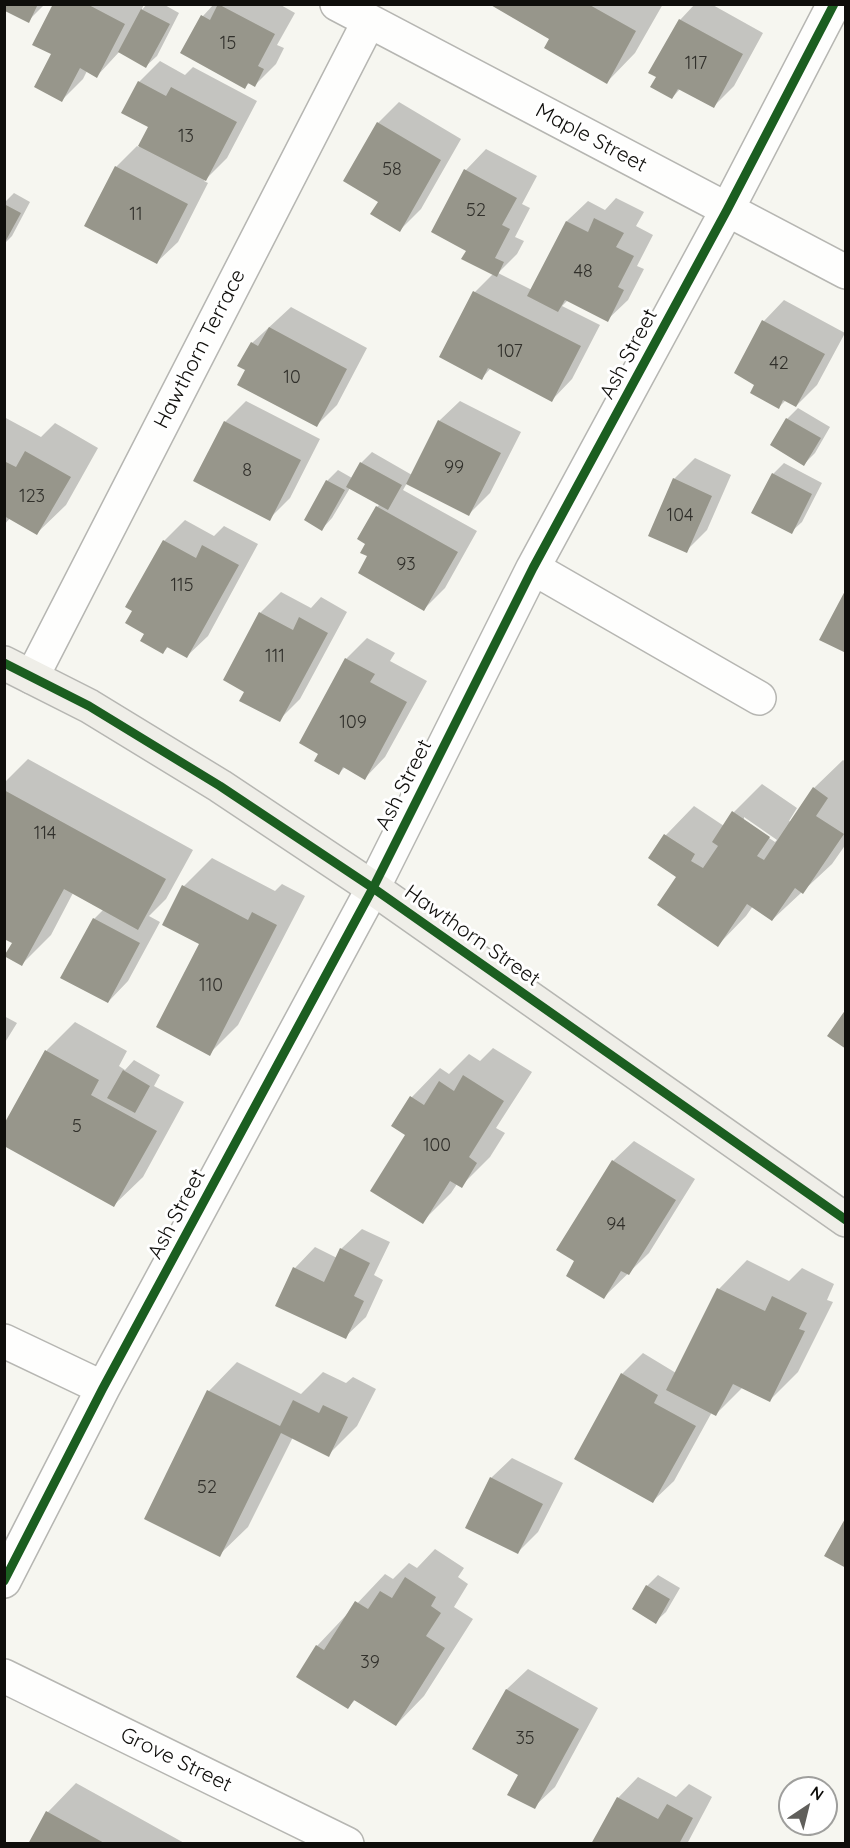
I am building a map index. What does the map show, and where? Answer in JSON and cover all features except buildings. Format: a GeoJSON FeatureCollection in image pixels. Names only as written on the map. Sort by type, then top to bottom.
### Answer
{"type":"FeatureCollection","features":[{"type":"Feature","properties":{"kind":"main road","name":"Hawthorn Street"},"geometry":{"type":"LineString","coordinates":[[18,670],[89,706],[220,786],[373,888],[846,1220]]}},
{"type":"Feature","properties":{"kind":"street","name":"Maple Street"},"geometry":{"type":"LineString","coordinates":[[337,4],[846,272]]}},
{"type":"Feature","properties":{"kind":"street","name":"Ash Street"},"geometry":{"type":"LineString","coordinates":[[4,1581],[103,1388],[373,888],[533,568],[727,210],[834,4]]}},
{"type":"Feature","properties":{"kind":"street","name":"Hawthorn Terrace"},"geometry":{"type":"LineString","coordinates":[[18,670],[369,21]]}},
{"type":"Feature","properties":{"kind":"street"},"geometry":{"type":"LineString","coordinates":[[533,568],[759,698]]}},
{"type":"Feature","properties":{"kind":"street"},"geometry":{"type":"LineString","coordinates":[[4,1341],[103,1388]]}},
{"type":"Feature","properties":{"kind":"street","name":"Grove Street"},"geometry":{"type":"LineString","coordinates":[[4,1677],[347,1844]]}},
{"type":"Feature","properties":{"kind":"cycle path"},"geometry":{"type":"LineString","coordinates":[[4,1581],[103,1388],[373,888],[533,568],[727,210],[834,4]]}},
{"type":"Feature","properties":{"kind":"cycle path"},"geometry":{"type":"LineString","coordinates":[[4,663],[89,706],[220,786],[373,888],[846,1220]]}}]}
